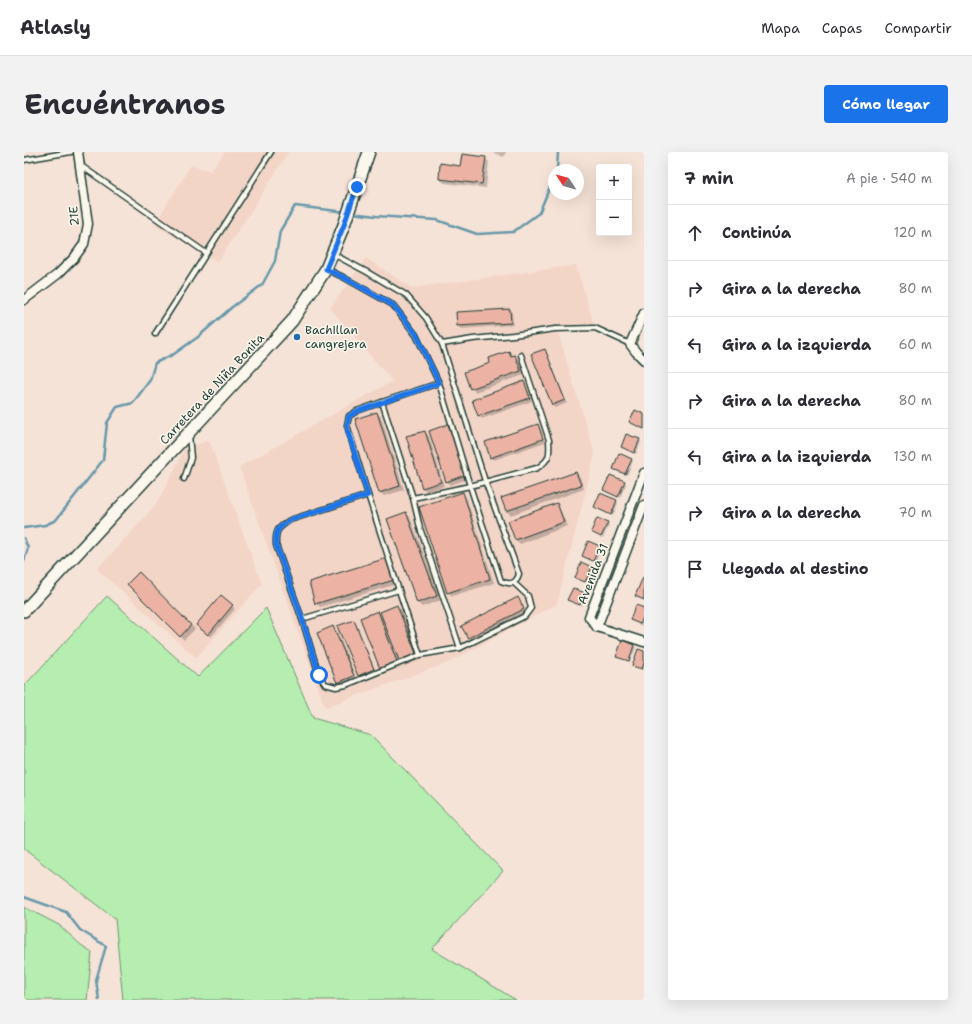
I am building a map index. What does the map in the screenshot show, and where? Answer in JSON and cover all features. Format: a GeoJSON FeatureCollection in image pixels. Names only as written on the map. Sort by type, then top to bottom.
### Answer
{"type":"FeatureCollection","features":[{"type":"Feature","properties":{"kind":"main road","name":"Carretera de Niña Bonita"},"geometry":{"type":"LineString","coordinates":[[24,611],[292,321],[326,269],[348,213],[369,152]]}},
{"type":"Feature","properties":{"kind":"street","name":"21E"},"geometry":{"type":"LineString","coordinates":[[24,300],[58,274],[74,258],[84,244],[88,224],[78,152]]}},
{"type":"Feature","properties":{"kind":"street"},"geometry":{"type":"LineString","coordinates":[[644,313],[630,344],[644,360]]}},
{"type":"Feature","properties":{"kind":"street","name":"Avenida 31"},"geometry":{"type":"LineString","coordinates":[[597,627],[589,616],[644,473]]}},
{"type":"Feature","properties":{"kind":"street","name":"Avenida 31"},"geometry":{"type":"LineString","coordinates":[[597,627],[644,505]]}},
{"type":"Feature","properties":{"kind":"street"},"geometry":{"type":"LineString","coordinates":[[597,627],[644,642]]}},
{"type":"Feature","properties":{"kind":"lane"},"geometry":{"type":"LineString","coordinates":[[24,160],[71,152]]}},
{"type":"Feature","properties":{"kind":"lane"},"geometry":{"type":"LineString","coordinates":[[155,334],[271,152]]}},
{"type":"Feature","properties":{"kind":"lane"},"geometry":{"type":"LineString","coordinates":[[80,165],[206,253]]}},
{"type":"Feature","properties":{"kind":"lane"},"geometry":{"type":"LineString","coordinates":[[326,269],[393,305],[416,334],[439,383],[501,581],[507,584],[514,583],[518,579],[519,574],[485,481],[442,344],[426,318],[406,295],[367,272],[332,254]]}},
{"type":"Feature","properties":{"kind":"lane"},"geometry":{"type":"LineString","coordinates":[[442,344],[555,328],[595,328],[630,344]]}},
{"type":"Feature","properties":{"kind":"lane"},"geometry":{"type":"LineString","coordinates":[[414,498],[470,486],[536,468],[546,462],[550,452],[549,440],[521,355]]}},
{"type":"Feature","properties":{"kind":"lane"},"geometry":{"type":"LineString","coordinates":[[420,655],[347,425],[349,416],[358,411],[439,383]]}},
{"type":"Feature","properties":{"kind":"lane"},"geometry":{"type":"LineString","coordinates":[[382,402],[414,498],[420,528],[460,648]]}},
{"type":"Feature","properties":{"kind":"lane"},"geometry":{"type":"LineString","coordinates":[[184,479],[191,458],[188,433]]}},
{"type":"Feature","properties":{"kind":"lane"},"geometry":{"type":"LineString","coordinates":[[368,495],[290,520],[280,527],[275,535],[276,545],[302,618],[319,675],[325,684],[336,687],[346,685],[420,655],[460,648],[525,616],[531,608],[528,596],[514,583]]}},
{"type":"Feature","properties":{"kind":"lane"},"geometry":{"type":"LineString","coordinates":[[302,618],[399,590]]}},
{"type":"Feature","properties":{"kind":"shaded area"},"geometry":{"type":"Polygon","coordinates":[[[225,152],[289,152],[218,262],[154,225],[191,165],[211,171],[225,152]]]}},
{"type":"Feature","properties":{"kind":"shaded area"},"geometry":{"type":"Polygon","coordinates":[[[366,258],[412,288],[576,265],[595,328],[555,329],[559,335],[595,455],[557,604],[448,663],[325,707],[239,467],[392,381],[330,308],[366,258]]]}},
{"type":"Feature","properties":{"kind":"shaded area"},"geometry":{"type":"Polygon","coordinates":[[[209,440],[262,584],[196,658],[97,569],[155,506],[184,449],[209,440]]]}},
{"type":"Feature","properties":{"kind":"green space"},"geometry":{"type":"Polygon","coordinates":[[[107,596],[198,677],[266,608],[313,718],[371,735],[503,871],[432,949],[516,1000],[123,1000],[115,919],[24,849],[24,686],[107,596]]]}},
{"type":"Feature","properties":{"kind":"green space"},"geometry":{"type":"Polygon","coordinates":[[[24,907],[59,925],[81,945],[92,952],[87,1000],[24,1000],[24,907]]]}},
{"type":"Feature","properties":{"kind":"building"},"geometry":{"type":"Polygon","coordinates":[[[462,154],[486,157],[482,184],[439,179],[440,163],[460,166],[462,154]]]}},
{"type":"Feature","properties":{"kind":"building"},"geometry":{"type":"Polygon","coordinates":[[[510,309],[511,323],[457,326],[456,312],[510,309]]]}},
{"type":"Feature","properties":{"kind":"building"},"geometry":{"type":"Polygon","coordinates":[[[545,349],[565,400],[552,405],[531,354],[545,349]]]}},
{"type":"Feature","properties":{"kind":"building"},"geometry":{"type":"Polygon","coordinates":[[[509,351],[511,356],[515,355],[521,371],[470,389],[464,372],[490,363],[489,358],[509,351]]]}},
{"type":"Feature","properties":{"kind":"building"},"geometry":{"type":"Polygon","coordinates":[[[524,381],[530,398],[478,416],[472,400],[524,381]]]}},
{"type":"Feature","properties":{"kind":"building"},"geometry":{"type":"Polygon","coordinates":[[[635,410],[644,414],[644,429],[629,422],[635,410]]]}},
{"type":"Feature","properties":{"kind":"building"},"geometry":{"type":"Polygon","coordinates":[[[377,412],[400,486],[379,493],[355,419],[377,412]]]}},
{"type":"Feature","properties":{"kind":"building"},"geometry":{"type":"Polygon","coordinates":[[[448,424],[465,475],[446,482],[429,431],[448,424]]]}},
{"type":"Feature","properties":{"kind":"building"},"geometry":{"type":"Polygon","coordinates":[[[538,424],[543,439],[490,458],[485,442],[538,424]]]}},
{"type":"Feature","properties":{"kind":"building"},"geometry":{"type":"Polygon","coordinates":[[[425,431],[441,482],[422,488],[406,436],[425,431]]]}},
{"type":"Feature","properties":{"kind":"building"},"geometry":{"type":"Polygon","coordinates":[[[626,434],[640,439],[634,453],[621,447],[626,434]]]}},
{"type":"Feature","properties":{"kind":"building"},"geometry":{"type":"Polygon","coordinates":[[[619,453],[632,459],[625,474],[613,469],[619,453]]]}},
{"type":"Feature","properties":{"kind":"building"},"geometry":{"type":"Polygon","coordinates":[[[576,472],[581,485],[506,511],[501,498],[576,472]]]}},
{"type":"Feature","properties":{"kind":"building"},"geometry":{"type":"Polygon","coordinates":[[[610,475],[625,481],[618,497],[603,490],[610,475]]]}},
{"type":"Feature","properties":{"kind":"building"},"geometry":{"type":"Polygon","coordinates":[[[463,492],[490,579],[447,593],[419,507],[463,492]]]}},
{"type":"Feature","properties":{"kind":"building"},"geometry":{"type":"Polygon","coordinates":[[[600,493],[617,500],[611,515],[594,507],[600,493]]]}},
{"type":"Feature","properties":{"kind":"building"},"geometry":{"type":"Polygon","coordinates":[[[557,503],[564,522],[515,540],[508,521],[557,503]]]}},
{"type":"Feature","properties":{"kind":"building"},"geometry":{"type":"Polygon","coordinates":[[[406,512],[437,596],[417,603],[387,519],[406,512]]]}},
{"type":"Feature","properties":{"kind":"building"},"geometry":{"type":"Polygon","coordinates":[[[597,518],[608,522],[601,537],[591,532],[597,518]]]}},
{"type":"Feature","properties":{"kind":"building"},"geometry":{"type":"Polygon","coordinates":[[[588,541],[600,546],[593,561],[582,556],[588,541]]]}},
{"type":"Feature","properties":{"kind":"building"},"geometry":{"type":"Polygon","coordinates":[[[387,558],[394,580],[315,604],[309,582],[387,558]]]}},
{"type":"Feature","properties":{"kind":"building"},"geometry":{"type":"Polygon","coordinates":[[[581,562],[592,567],[585,582],[575,578],[581,562]]]}},
{"type":"Feature","properties":{"kind":"building"},"geometry":{"type":"Polygon","coordinates":[[[139,572],[191,625],[180,637],[127,584],[139,572]]]}},
{"type":"Feature","properties":{"kind":"building"},"geometry":{"type":"Polygon","coordinates":[[[643,577],[644,578],[644,600],[635,596],[643,577]]]}},
{"type":"Feature","properties":{"kind":"building"},"geometry":{"type":"Polygon","coordinates":[[[573,588],[585,593],[580,605],[567,600],[573,588]]]}},
{"type":"Feature","properties":{"kind":"building"},"geometry":{"type":"Polygon","coordinates":[[[221,595],[233,605],[208,635],[196,625],[221,595]]]}},
{"type":"Feature","properties":{"kind":"building"},"geometry":{"type":"Polygon","coordinates":[[[518,597],[524,609],[468,638],[461,626],[518,597]]]}},
{"type":"Feature","properties":{"kind":"building"},"geometry":{"type":"Polygon","coordinates":[[[397,605],[417,656],[400,663],[380,612],[397,605]]]}},
{"type":"Feature","properties":{"kind":"building"},"geometry":{"type":"Polygon","coordinates":[[[636,605],[644,608],[644,616],[640,624],[630,620],[636,605]]]}},
{"type":"Feature","properties":{"kind":"building"},"geometry":{"type":"Polygon","coordinates":[[[378,611],[397,662],[380,669],[360,618],[378,611]]]}},
{"type":"Feature","properties":{"kind":"building"},"geometry":{"type":"Polygon","coordinates":[[[354,620],[374,669],[358,676],[337,626],[354,620]]]}},
{"type":"Feature","properties":{"kind":"building"},"geometry":{"type":"Polygon","coordinates":[[[333,626],[354,676],[337,683],[317,633],[333,626]]]}},
{"type":"Feature","properties":{"kind":"building"},"geometry":{"type":"Polygon","coordinates":[[[622,640],[634,645],[629,661],[616,657],[622,640]]]}},
{"type":"Feature","properties":{"kind":"building"},"geometry":{"type":"Polygon","coordinates":[[[638,649],[644,651],[644,663],[642,669],[632,666],[638,649]]]}},
{"type":"Feature","properties":{"kind":"waterway"},"geometry":{"type":"LineString","coordinates":[[557,164],[558,152]]}},
{"type":"Feature","properties":{"kind":"waterway"},"geometry":{"type":"LineString","coordinates":[[351,213],[437,220],[477,234],[513,232],[539,213],[548,191]]}},
{"type":"Feature","properties":{"kind":"waterway"},"geometry":{"type":"LineString","coordinates":[[24,528],[45,525],[56,520],[103,460],[107,423],[117,407],[133,403],[150,380],[155,363],[174,354],[198,337],[232,307],[262,285],[275,261],[280,231],[295,206],[346,212]]}},
{"type":"Feature","properties":{"kind":"waterway"},"geometry":{"type":"LineString","coordinates":[[24,538],[28,548],[24,561]]}},
{"type":"Feature","properties":{"kind":"waterway"},"geometry":{"type":"LineString","coordinates":[[24,897],[66,912],[80,930],[106,946],[96,980],[99,1000]]}},
{"type":"Feature","properties":{"kind":"place","name":"Bachillan cangrejera"},"geometry":{"type":"Point","coordinates":[297,337]}},
{"type":"Feature","properties":{"kind":"route"},"geometry":{"type":"LineString","coordinates":[[319,675],[302,618],[276,545],[275,535],[280,527],[290,520],[368,495],[348,432],[347,425],[349,416],[358,411],[439,383],[416,334],[393,305],[359,285],[326,269],[344,225],[357,187]]}}]}
